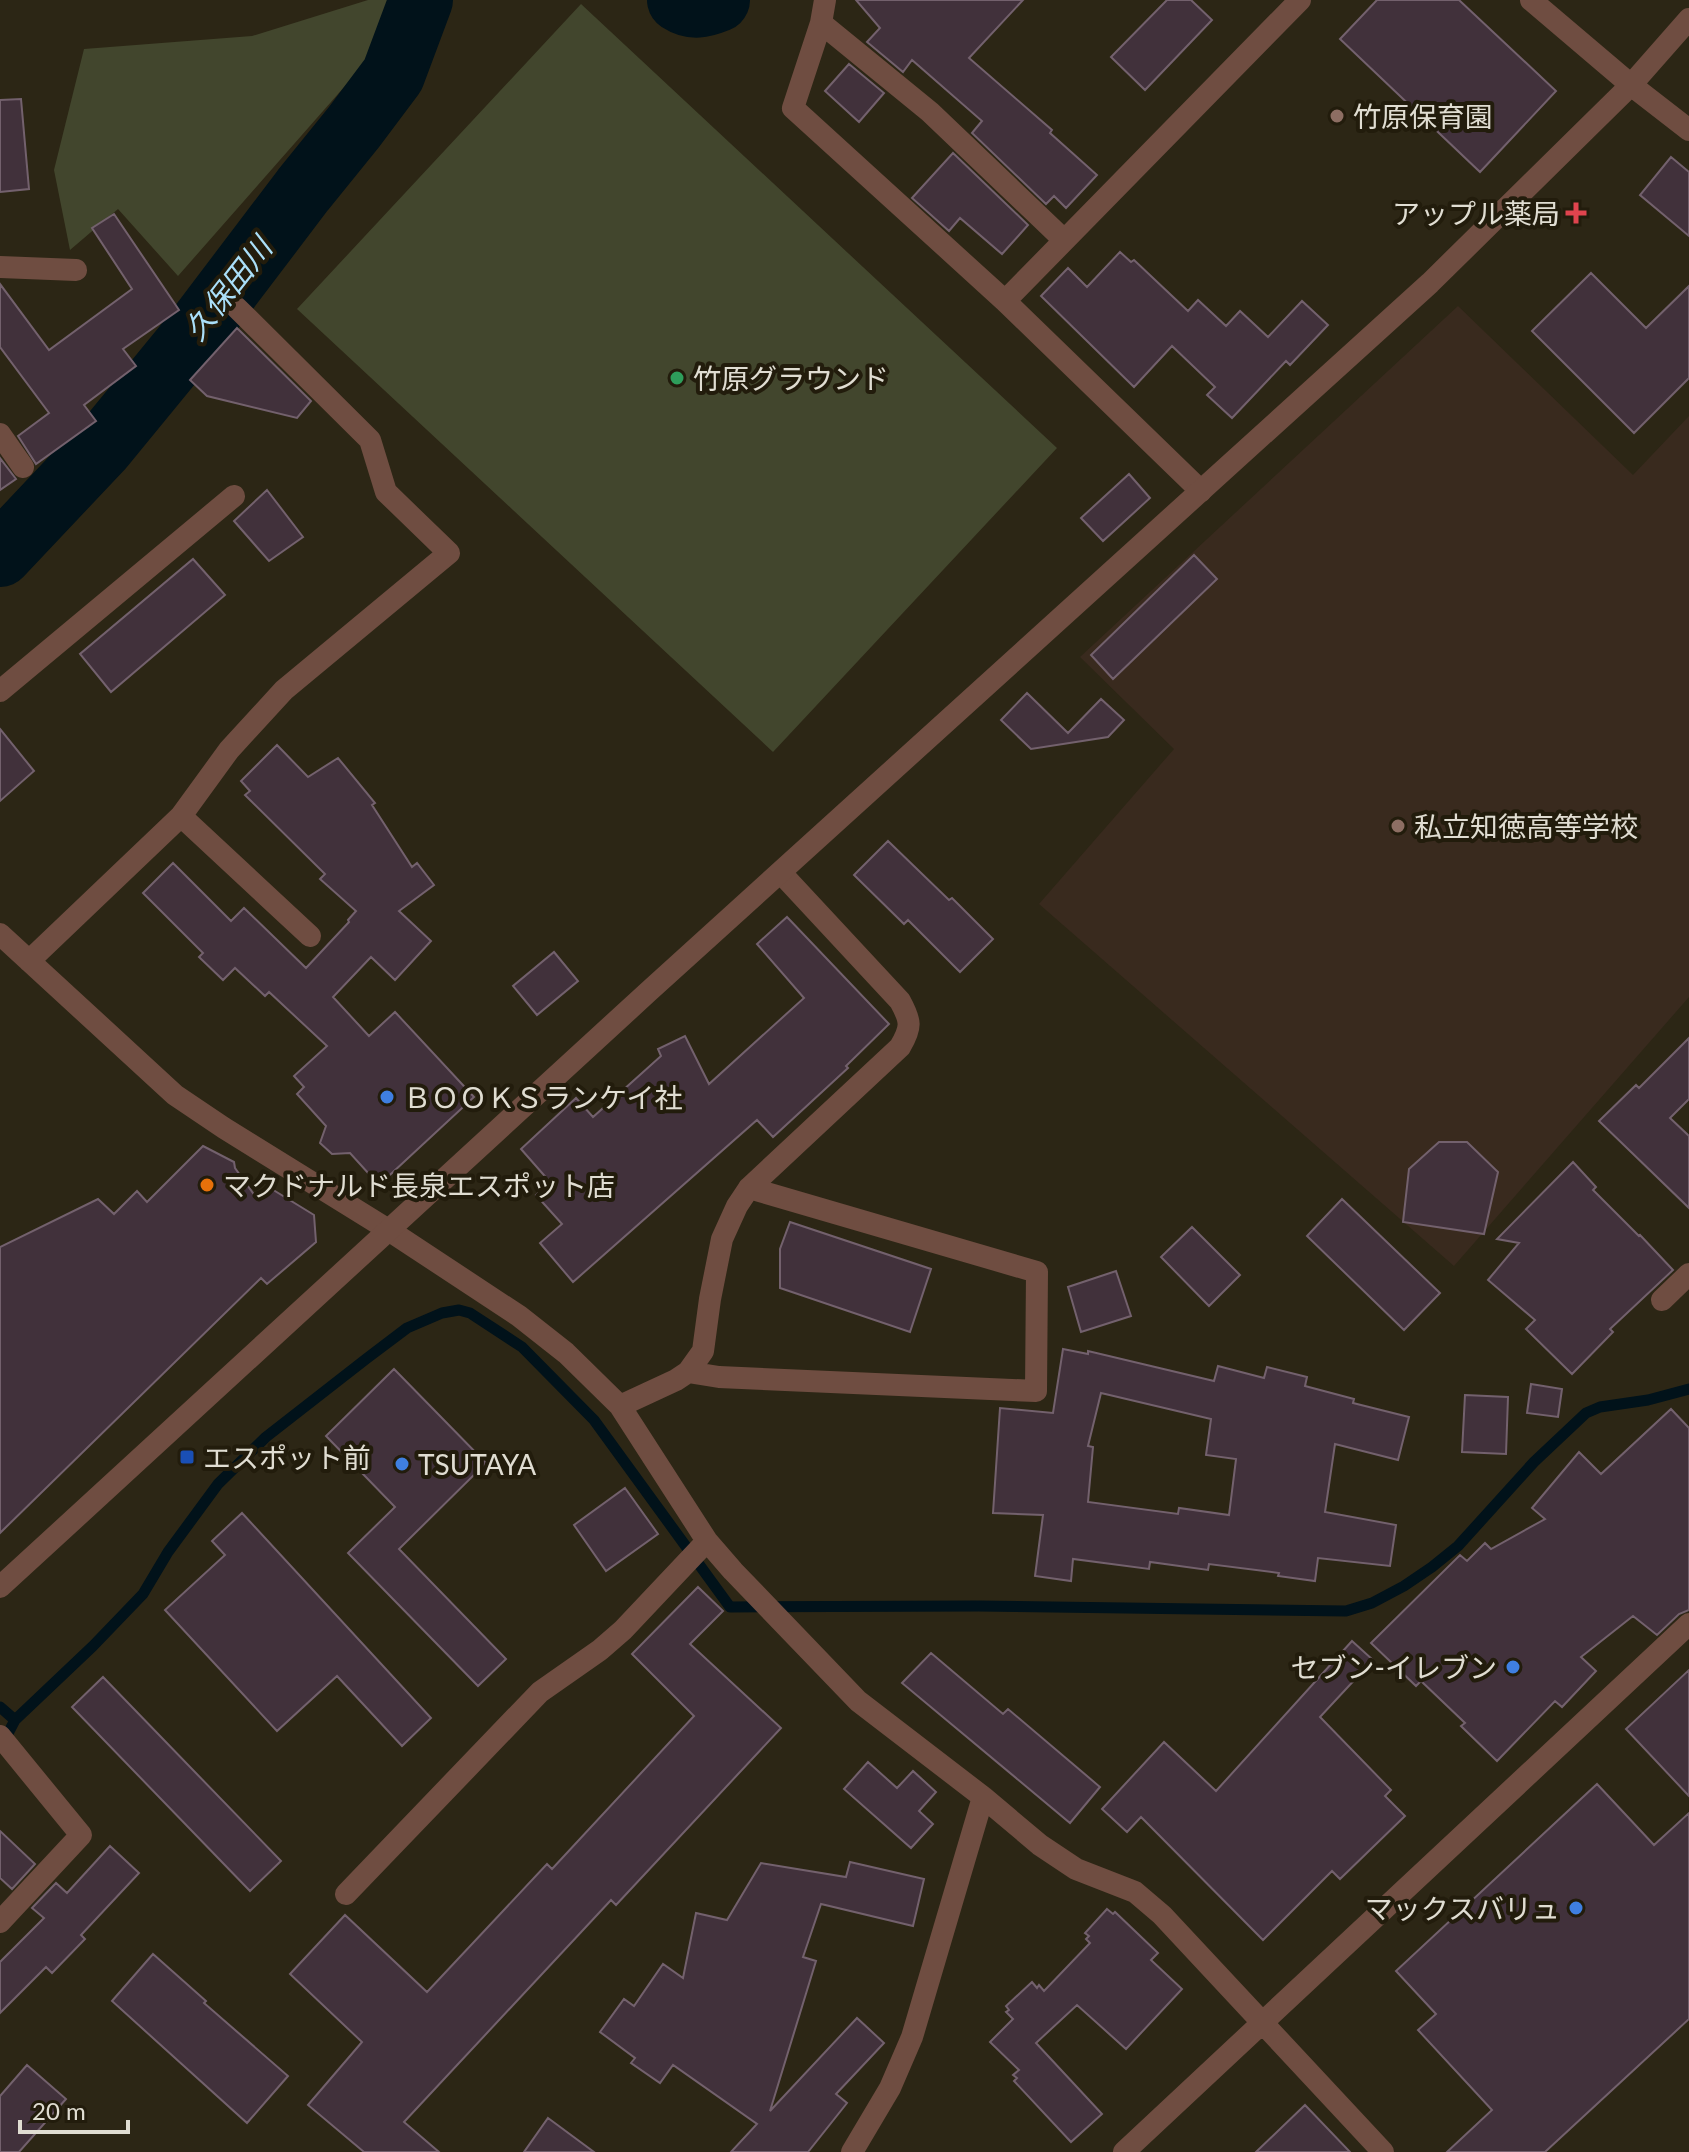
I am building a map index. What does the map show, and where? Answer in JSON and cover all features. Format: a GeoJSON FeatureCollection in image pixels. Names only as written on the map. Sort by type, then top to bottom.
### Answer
{"type":"FeatureCollection","features":[{"type":"Feature","properties":{"kind":"street"},"geometry":{"type":"LineString","coordinates":[[825,0],[821,23],[793,108],[1005,301],[1201,491]]}},
{"type":"Feature","properties":{"kind":"street"},"geometry":{"type":"LineString","coordinates":[[1005,301],[1300,0]]}},
{"type":"Feature","properties":{"kind":"street"},"geometry":{"type":"LineString","coordinates":[[1531,0],[1689,130]]}},
{"type":"Feature","properties":{"kind":"street"},"geometry":{"type":"LineString","coordinates":[[0,1587],[387,1229],[1430,283],[1631,85],[1689,19]]}},
{"type":"Feature","properties":{"kind":"street"},"geometry":{"type":"LineString","coordinates":[[821,23],[930,112],[1064,240]]}},
{"type":"Feature","properties":{"kind":"street"},"geometry":{"type":"LineString","coordinates":[[0,267],[76,270]]}},
{"type":"Feature","properties":{"kind":"street"},"geometry":{"type":"LineString","coordinates":[[29,961],[181,816],[229,750],[284,690],[449,553],[386,492],[370,440],[237,308]]}},
{"type":"Feature","properties":{"kind":"street"},"geometry":{"type":"LineString","coordinates":[[0,434],[23,467]]}},
{"type":"Feature","properties":{"kind":"street"},"geometry":{"type":"LineString","coordinates":[[0,691],[234,496]]}},
{"type":"Feature","properties":{"kind":"street"},"geometry":{"type":"LineString","coordinates":[[181,816],[310,936]]}},
{"type":"Feature","properties":{"kind":"street"},"geometry":{"type":"LineString","coordinates":[[620,1406],[688,1372],[703,1351],[722,1239],[737,1206],[749,1188],[900,1047],[909,1032],[909,1017],[900,1001],[781,873]]}},
{"type":"Feature","properties":{"kind":"street"},"geometry":{"type":"LineString","coordinates":[[0,934],[175,1095],[519,1316],[566,1353],[620,1406],[707,1541],[858,1701],[1040,1845],[1076,1869],[1135,1892],[1162,1915],[1383,2152]]}},
{"type":"Feature","properties":{"kind":"street"},"geometry":{"type":"LineString","coordinates":[[688,1372],[719,1377],[1036,1391],[1037,1272],[749,1188]]}},
{"type":"Feature","properties":{"kind":"street"},"geometry":{"type":"LineString","coordinates":[[1662,1300],[1689,1274]]}},
{"type":"Feature","properties":{"kind":"street"},"geometry":{"type":"LineString","coordinates":[[346,1894],[540,1692],[623,1630],[707,1541]]}},
{"type":"Feature","properties":{"kind":"street"},"geometry":{"type":"LineString","coordinates":[[1124,2152],[1689,1624]]}},
{"type":"Feature","properties":{"kind":"street"},"geometry":{"type":"LineString","coordinates":[[0,1736],[81,1835],[0,1922]]}},
{"type":"Feature","properties":{"kind":"street"},"geometry":{"type":"LineString","coordinates":[[852,2152],[890,2088],[912,2037],[983,1797]]}},
{"type":"Feature","properties":{"kind":"shaded area","name":"私立知徳高等学校"},"geometry":{"type":"Polygon","coordinates":[[[1458,306],[1633,475],[1689,416],[1689,997],[1454,1266],[1039,904],[1174,749],[1080,657],[1458,306]]]}},
{"type":"Feature","properties":{"kind":"green space"},"geometry":{"type":"Polygon","coordinates":[[[368,0],[393,0],[389,36],[178,276],[118,209],[70,250],[54,170],[84,49],[252,36],[368,0]]]}},
{"type":"Feature","properties":{"kind":"green space","name":"竹原グラウンド"},"geometry":{"type":"Polygon","coordinates":[[[581,4],[1057,448],[773,752],[297,309],[581,4]]]}},
{"type":"Feature","properties":{"kind":"building"},"geometry":{"type":"Polygon","coordinates":[[[856,0],[1023,0],[969,58],[1052,130],[1050,133],[1097,175],[1066,208],[1054,196],[1046,204],[972,133],[982,121],[912,60],[903,72],[867,42],[880,28],[856,0]]]}},
{"type":"Feature","properties":{"kind":"building"},"geometry":{"type":"Polygon","coordinates":[[[1167,0],[1191,0],[1212,20],[1145,90],[1111,57],[1167,0]]]}},
{"type":"Feature","properties":{"kind":"building"},"geometry":{"type":"Polygon","coordinates":[[[1377,0],[1459,0],[1556,91],[1480,172],[1340,39],[1377,0]]]}},
{"type":"Feature","properties":{"kind":"building"},"geometry":{"type":"Polygon","coordinates":[[[849,64],[884,93],[859,122],[825,91],[849,64]]]}},
{"type":"Feature","properties":{"kind":"building"},"geometry":{"type":"Polygon","coordinates":[[[21,99],[29,189],[0,192],[0,100],[21,99]]]}},
{"type":"Feature","properties":{"kind":"building"},"geometry":{"type":"Polygon","coordinates":[[[953,153],[1028,225],[1002,254],[960,218],[949,231],[912,198],[953,153]]]}},
{"type":"Feature","properties":{"kind":"building"},"geometry":{"type":"Polygon","coordinates":[[[1671,157],[1689,172],[1689,236],[1640,195],[1671,157]]]}},
{"type":"Feature","properties":{"kind":"building"},"geometry":{"type":"Polygon","coordinates":[[[114,214],[179,310],[123,349],[136,366],[84,405],[96,421],[36,464],[18,436],[49,413],[0,347],[0,284],[49,350],[132,289],[92,228],[114,214]]]}},
{"type":"Feature","properties":{"kind":"building"},"geometry":{"type":"Polygon","coordinates":[[[1120,252],[1131,262],[1134,260],[1188,311],[1198,300],[1226,326],[1240,311],[1268,337],[1302,301],[1328,325],[1290,365],[1286,361],[1232,418],[1207,395],[1215,387],[1172,346],[1134,387],[1041,296],[1068,268],[1087,287],[1120,252]]]}},
{"type":"Feature","properties":{"kind":"building"},"geometry":{"type":"Polygon","coordinates":[[[1591,273],[1646,328],[1689,286],[1689,378],[1634,433],[1532,331],[1591,273]]]}},
{"type":"Feature","properties":{"kind":"building"},"geometry":{"type":"Polygon","coordinates":[[[237,328],[311,401],[297,418],[207,396],[190,380],[237,328]]]}},
{"type":"Feature","properties":{"kind":"building"},"geometry":{"type":"Polygon","coordinates":[[[0,458],[16,479],[0,490],[0,458]]]}},
{"type":"Feature","properties":{"kind":"building"},"geometry":{"type":"Polygon","coordinates":[[[1129,474],[1150,498],[1103,541],[1081,518],[1129,474]]]}},
{"type":"Feature","properties":{"kind":"building"},"geometry":{"type":"Polygon","coordinates":[[[267,490],[303,537],[269,561],[234,521],[267,490]]]}},
{"type":"Feature","properties":{"kind":"building"},"geometry":{"type":"Polygon","coordinates":[[[1194,555],[1217,579],[1113,679],[1091,655],[1194,555]]]}},
{"type":"Feature","properties":{"kind":"building"},"geometry":{"type":"Polygon","coordinates":[[[193,559],[225,595],[111,692],[80,654],[193,559]]]}},
{"type":"Feature","properties":{"kind":"building"},"geometry":{"type":"Polygon","coordinates":[[[1027,693],[1068,733],[1101,699],[1124,720],[1108,737],[1031,749],[1001,720],[1027,693]]]}},
{"type":"Feature","properties":{"kind":"building"},"geometry":{"type":"Polygon","coordinates":[[[0,729],[34,771],[0,801],[0,729]]]}},
{"type":"Feature","properties":{"kind":"building"},"geometry":{"type":"Polygon","coordinates":[[[277,745],[308,777],[338,758],[375,803],[372,805],[412,867],[417,863],[434,885],[399,911],[431,941],[395,980],[371,957],[333,997],[369,1036],[395,1012],[474,1097],[379,1185],[350,1153],[332,1154],[320,1143],[326,1126],[297,1094],[304,1087],[294,1076],[327,1046],[269,992],[265,996],[235,968],[223,980],[199,957],[203,953],[143,893],[173,863],[231,921],[244,908],[306,968],[349,922],[356,911],[320,879],[325,874],[245,795],[250,791],[241,781],[277,745]]]}},
{"type":"Feature","properties":{"kind":"building"},"geometry":{"type":"Polygon","coordinates":[[[888,841],[993,939],[960,972],[908,920],[904,924],[854,875],[888,841]]]}},
{"type":"Feature","properties":{"kind":"building"},"geometry":{"type":"Polygon","coordinates":[[[787,917],[889,1024],[846,1066],[848,1068],[773,1137],[757,1120],[573,1282],[540,1243],[562,1224],[536,1195],[550,1182],[521,1149],[576,1098],[593,1117],[661,1056],[658,1049],[685,1036],[709,1084],[804,998],[757,944],[787,917]]]}},
{"type":"Feature","properties":{"kind":"building"},"geometry":{"type":"Polygon","coordinates":[[[554,952],[578,981],[537,1015],[513,986],[554,952]]]}},
{"type":"Feature","properties":{"kind":"building"},"geometry":{"type":"Polygon","coordinates":[[[1689,1038],[1689,1099],[1670,1118],[1689,1136],[1689,1208],[1599,1121],[1636,1085],[1639,1088],[1689,1038]]]}},
{"type":"Feature","properties":{"kind":"building"},"geometry":{"type":"Polygon","coordinates":[[[1439,1142],[1467,1142],[1498,1172],[1484,1234],[1403,1222],[1409,1169],[1439,1142]]]}},
{"type":"Feature","properties":{"kind":"building"},"geometry":{"type":"Polygon","coordinates":[[[203,1146],[234,1162],[258,1200],[270,1188],[314,1215],[316,1242],[267,1284],[261,1278],[0,1533],[0,1247],[98,1199],[114,1214],[137,1191],[147,1202],[203,1146]]]}},
{"type":"Feature","properties":{"kind":"building"},"geometry":{"type":"Polygon","coordinates":[[[1573,1162],[1596,1187],[1593,1190],[1673,1270],[1610,1329],[1613,1332],[1572,1374],[1526,1329],[1535,1320],[1488,1280],[1519,1243],[1497,1239],[1573,1162]]]}},
{"type":"Feature","properties":{"kind":"building"},"geometry":{"type":"Polygon","coordinates":[[[1342,1199],[1440,1293],[1404,1330],[1307,1236],[1342,1199]]]}},
{"type":"Feature","properties":{"kind":"building"},"geometry":{"type":"Polygon","coordinates":[[[790,1222],[931,1269],[910,1332],[780,1288],[780,1249],[790,1222]]]}},
{"type":"Feature","properties":{"kind":"building"},"geometry":{"type":"Polygon","coordinates":[[[1192,1227],[1240,1275],[1209,1306],[1161,1257],[1192,1227]]]}},
{"type":"Feature","properties":{"kind":"building"},"geometry":{"type":"Polygon","coordinates":[[[1116,1271],[1131,1316],[1081,1332],[1068,1287],[1116,1271]]]}},
{"type":"Feature","properties":{"kind":"building"},"geometry":{"type":"Polygon","coordinates":[[[1063,1349],[1088,1354],[1088,1351],[1214,1381],[1218,1366],[1264,1378],[1267,1367],[1307,1377],[1305,1386],[1354,1399],[1353,1403],[1409,1417],[1398,1460],[1335,1444],[1325,1512],[1396,1525],[1390,1566],[1318,1558],[1315,1581],[1209,1564],[1208,1570],[1150,1562],[1149,1569],[1073,1559],[1071,1581],[1035,1576],[1043,1515],[993,1513],[1000,1408],[1053,1413],[1063,1349]],[[1101,1393],[1088,1446],[1093,1447],[1088,1502],[1178,1514],[1179,1508],[1229,1515],[1236,1459],[1206,1455],[1211,1419],[1101,1393]]]}},
{"type":"Feature","properties":{"kind":"building"},"geometry":{"type":"Polygon","coordinates":[[[394,1369],[486,1463],[399,1549],[506,1659],[478,1686],[348,1553],[395,1507],[326,1436],[394,1369]]]}},
{"type":"Feature","properties":{"kind":"building"},"geometry":{"type":"Polygon","coordinates":[[[1531,1384],[1562,1389],[1558,1417],[1527,1413],[1531,1384]]]}},
{"type":"Feature","properties":{"kind":"building"},"geometry":{"type":"Polygon","coordinates":[[[1465,1395],[1508,1397],[1506,1454],[1462,1452],[1465,1395]]]}},
{"type":"Feature","properties":{"kind":"building"},"geometry":{"type":"Polygon","coordinates":[[[1671,1409],[1689,1428],[1689,1610],[1679,1614],[1657,1635],[1633,1616],[1581,1657],[1596,1671],[1562,1707],[1555,1701],[1497,1761],[1461,1726],[1465,1723],[1421,1681],[1416,1686],[1371,1643],[1460,1555],[1467,1561],[1485,1543],[1491,1549],[1545,1519],[1532,1508],[1579,1452],[1601,1474],[1671,1409]]]}},
{"type":"Feature","properties":{"kind":"building"},"geometry":{"type":"Polygon","coordinates":[[[625,1488],[658,1534],[606,1571],[574,1525],[625,1488]]]}},
{"type":"Feature","properties":{"kind":"building"},"geometry":{"type":"Polygon","coordinates":[[[242,1513],[431,1718],[402,1746],[337,1676],[277,1731],[165,1610],[225,1555],[212,1541],[242,1513]]]}},
{"type":"Feature","properties":{"kind":"building"},"geometry":{"type":"Polygon","coordinates":[[[698,1587],[723,1611],[690,1644],[781,1728],[616,1905],[611,1900],[404,2122],[439,2152],[364,2152],[308,2105],[362,2042],[290,1974],[345,1915],[427,1992],[547,1864],[552,1869],[694,1716],[632,1654],[698,1587]]]}},
{"type":"Feature","properties":{"kind":"building"},"geometry":{"type":"Polygon","coordinates":[[[1352,1641],[1373,1660],[1320,1717],[1391,1790],[1385,1796],[1405,1816],[1340,1879],[1332,1871],[1263,1940],[1141,1817],[1127,1832],[1102,1809],[1164,1742],[1216,1791],[1352,1641]]]}},
{"type":"Feature","properties":{"kind":"building"},"geometry":{"type":"Polygon","coordinates":[[[931,1653],[1003,1714],[1008,1709],[1100,1787],[1070,1823],[902,1683],[931,1653]]]}},
{"type":"Feature","properties":{"kind":"building"},"geometry":{"type":"Polygon","coordinates":[[[1689,1670],[1689,1796],[1626,1729],[1689,1670]]]}},
{"type":"Feature","properties":{"kind":"building"},"geometry":{"type":"Polygon","coordinates":[[[103,1677],[281,1861],[250,1891],[72,1707],[103,1677]]]}},
{"type":"Feature","properties":{"kind":"building"},"geometry":{"type":"Polygon","coordinates":[[[868,1762],[897,1788],[913,1771],[936,1792],[919,1811],[933,1824],[911,1848],[844,1789],[868,1762]]]}},
{"type":"Feature","properties":{"kind":"building","name":"マックスバリュ"},"geometry":{"type":"Polygon","coordinates":[[[1597,1784],[1654,1845],[1689,1813],[1689,2019],[1545,2152],[1447,2152],[1492,2110],[1418,2030],[1436,2014],[1396,1971],[1597,1784]]]}},
{"type":"Feature","properties":{"kind":"building"},"geometry":{"type":"Polygon","coordinates":[[[0,1831],[35,1864],[12,1889],[0,1878],[0,1831]]]}},
{"type":"Feature","properties":{"kind":"building"},"geometry":{"type":"Polygon","coordinates":[[[110,1846],[139,1873],[81,1935],[85,1939],[52,1973],[46,1967],[0,2013],[0,1962],[44,1918],[32,1908],[56,1883],[67,1893],[110,1846]]]}},
{"type":"Feature","properties":{"kind":"building"},"geometry":{"type":"Polygon","coordinates":[[[850,1862],[924,1879],[913,1926],[821,1904],[803,1957],[816,1961],[770,2111],[857,2018],[884,2043],[836,2094],[847,2103],[808,2152],[731,2152],[757,2124],[673,2065],[660,2083],[631,2063],[635,2058],[600,2032],[624,1999],[634,2006],[663,1964],[683,1978],[696,1913],[727,1920],[761,1863],[846,1877],[850,1862]]]}},
{"type":"Feature","properties":{"kind":"building"},"geometry":{"type":"Polygon","coordinates":[[[1107,1909],[1113,1914],[1115,1912],[1158,1953],[1151,1960],[1182,1989],[1126,2049],[1077,2005],[1036,2043],[1102,2114],[1071,2142],[1014,2081],[1017,2078],[1013,2075],[1019,2070],[990,2042],[1013,2019],[1006,2012],[1009,2010],[1006,2006],[1032,1982],[1044,1991],[1090,1943],[1085,1933],[1107,1909]]]}},
{"type":"Feature","properties":{"kind":"building"},"geometry":{"type":"Polygon","coordinates":[[[153,1954],[288,2076],[247,2123],[112,2001],[153,1954]]]}},
{"type":"Feature","properties":{"kind":"building"},"geometry":{"type":"Polygon","coordinates":[[[27,2065],[66,2099],[19,2152],[0,2152],[0,2096],[27,2065]]]}},
{"type":"Feature","properties":{"kind":"building"},"geometry":{"type":"Polygon","coordinates":[[[1305,2105],[1350,2152],[1256,2152],[1305,2105]]]}},
{"type":"Feature","properties":{"kind":"building"},"geometry":{"type":"Polygon","coordinates":[[[548,2118],[594,2152],[524,2152],[548,2118]]]}},
{"type":"Feature","properties":{"kind":"waterway","name":"久保田川"},"geometry":{"type":"LineString","coordinates":[[0,555],[102,447],[184,347],[354,127],[393,75],[421,0]]}},
{"type":"Feature","properties":{"kind":"waterway","name":"久保田川"},"geometry":{"type":"LineString","coordinates":[[679,0],[698,6],[718,0]]}},
{"type":"Feature","properties":{"kind":"waterway"},"geometry":{"type":"LineString","coordinates":[[3,1743],[15,1720],[143,1594],[168,1552],[218,1484],[266,1437],[366,1359],[407,1328],[442,1313],[459,1310],[470,1313],[522,1347],[594,1420],[730,1607],[978,1606],[1346,1611],[1372,1603],[1404,1586],[1458,1546],[1534,1462],[1586,1413],[1600,1407],[1648,1400],[1689,1389]]}},
{"type":"Feature","properties":{"kind":"waterway"},"geometry":{"type":"LineString","coordinates":[[0,1707],[15,1720]]}},
{"type":"Feature","properties":{"kind":"place","name":"竹原保育園"},"geometry":{"type":"Point","coordinates":[1337,116]}},
{"type":"Feature","properties":{"kind":"place","name":"アップル薬局"},"geometry":{"type":"Point","coordinates":[1576,213]}},
{"type":"Feature","properties":{"kind":"place","name":"竹原グラウンド"},"geometry":{"type":"Point","coordinates":[677,378]}},
{"type":"Feature","properties":{"kind":"place","name":"私立知徳高等学校"},"geometry":{"type":"Point","coordinates":[1398,826]}},
{"type":"Feature","properties":{"kind":"place","name":"ＢＯＯＫＳランケイ社"},"geometry":{"type":"Point","coordinates":[387,1097]}},
{"type":"Feature","properties":{"kind":"place","name":"マクドナルド長泉エスポット店"},"geometry":{"type":"Point","coordinates":[207,1185]}},
{"type":"Feature","properties":{"kind":"place","name":"エスポット前"},"geometry":{"type":"Point","coordinates":[187,1457]}},
{"type":"Feature","properties":{"kind":"place","name":"TSUTAYA"},"geometry":{"type":"Point","coordinates":[402,1464]}},
{"type":"Feature","properties":{"kind":"place","name":"セブン-イレブン"},"geometry":{"type":"Point","coordinates":[1513,1667]}},
{"type":"Feature","properties":{"kind":"place","name":"マックスバリュ"},"geometry":{"type":"Point","coordinates":[1576,1908]}}]}
